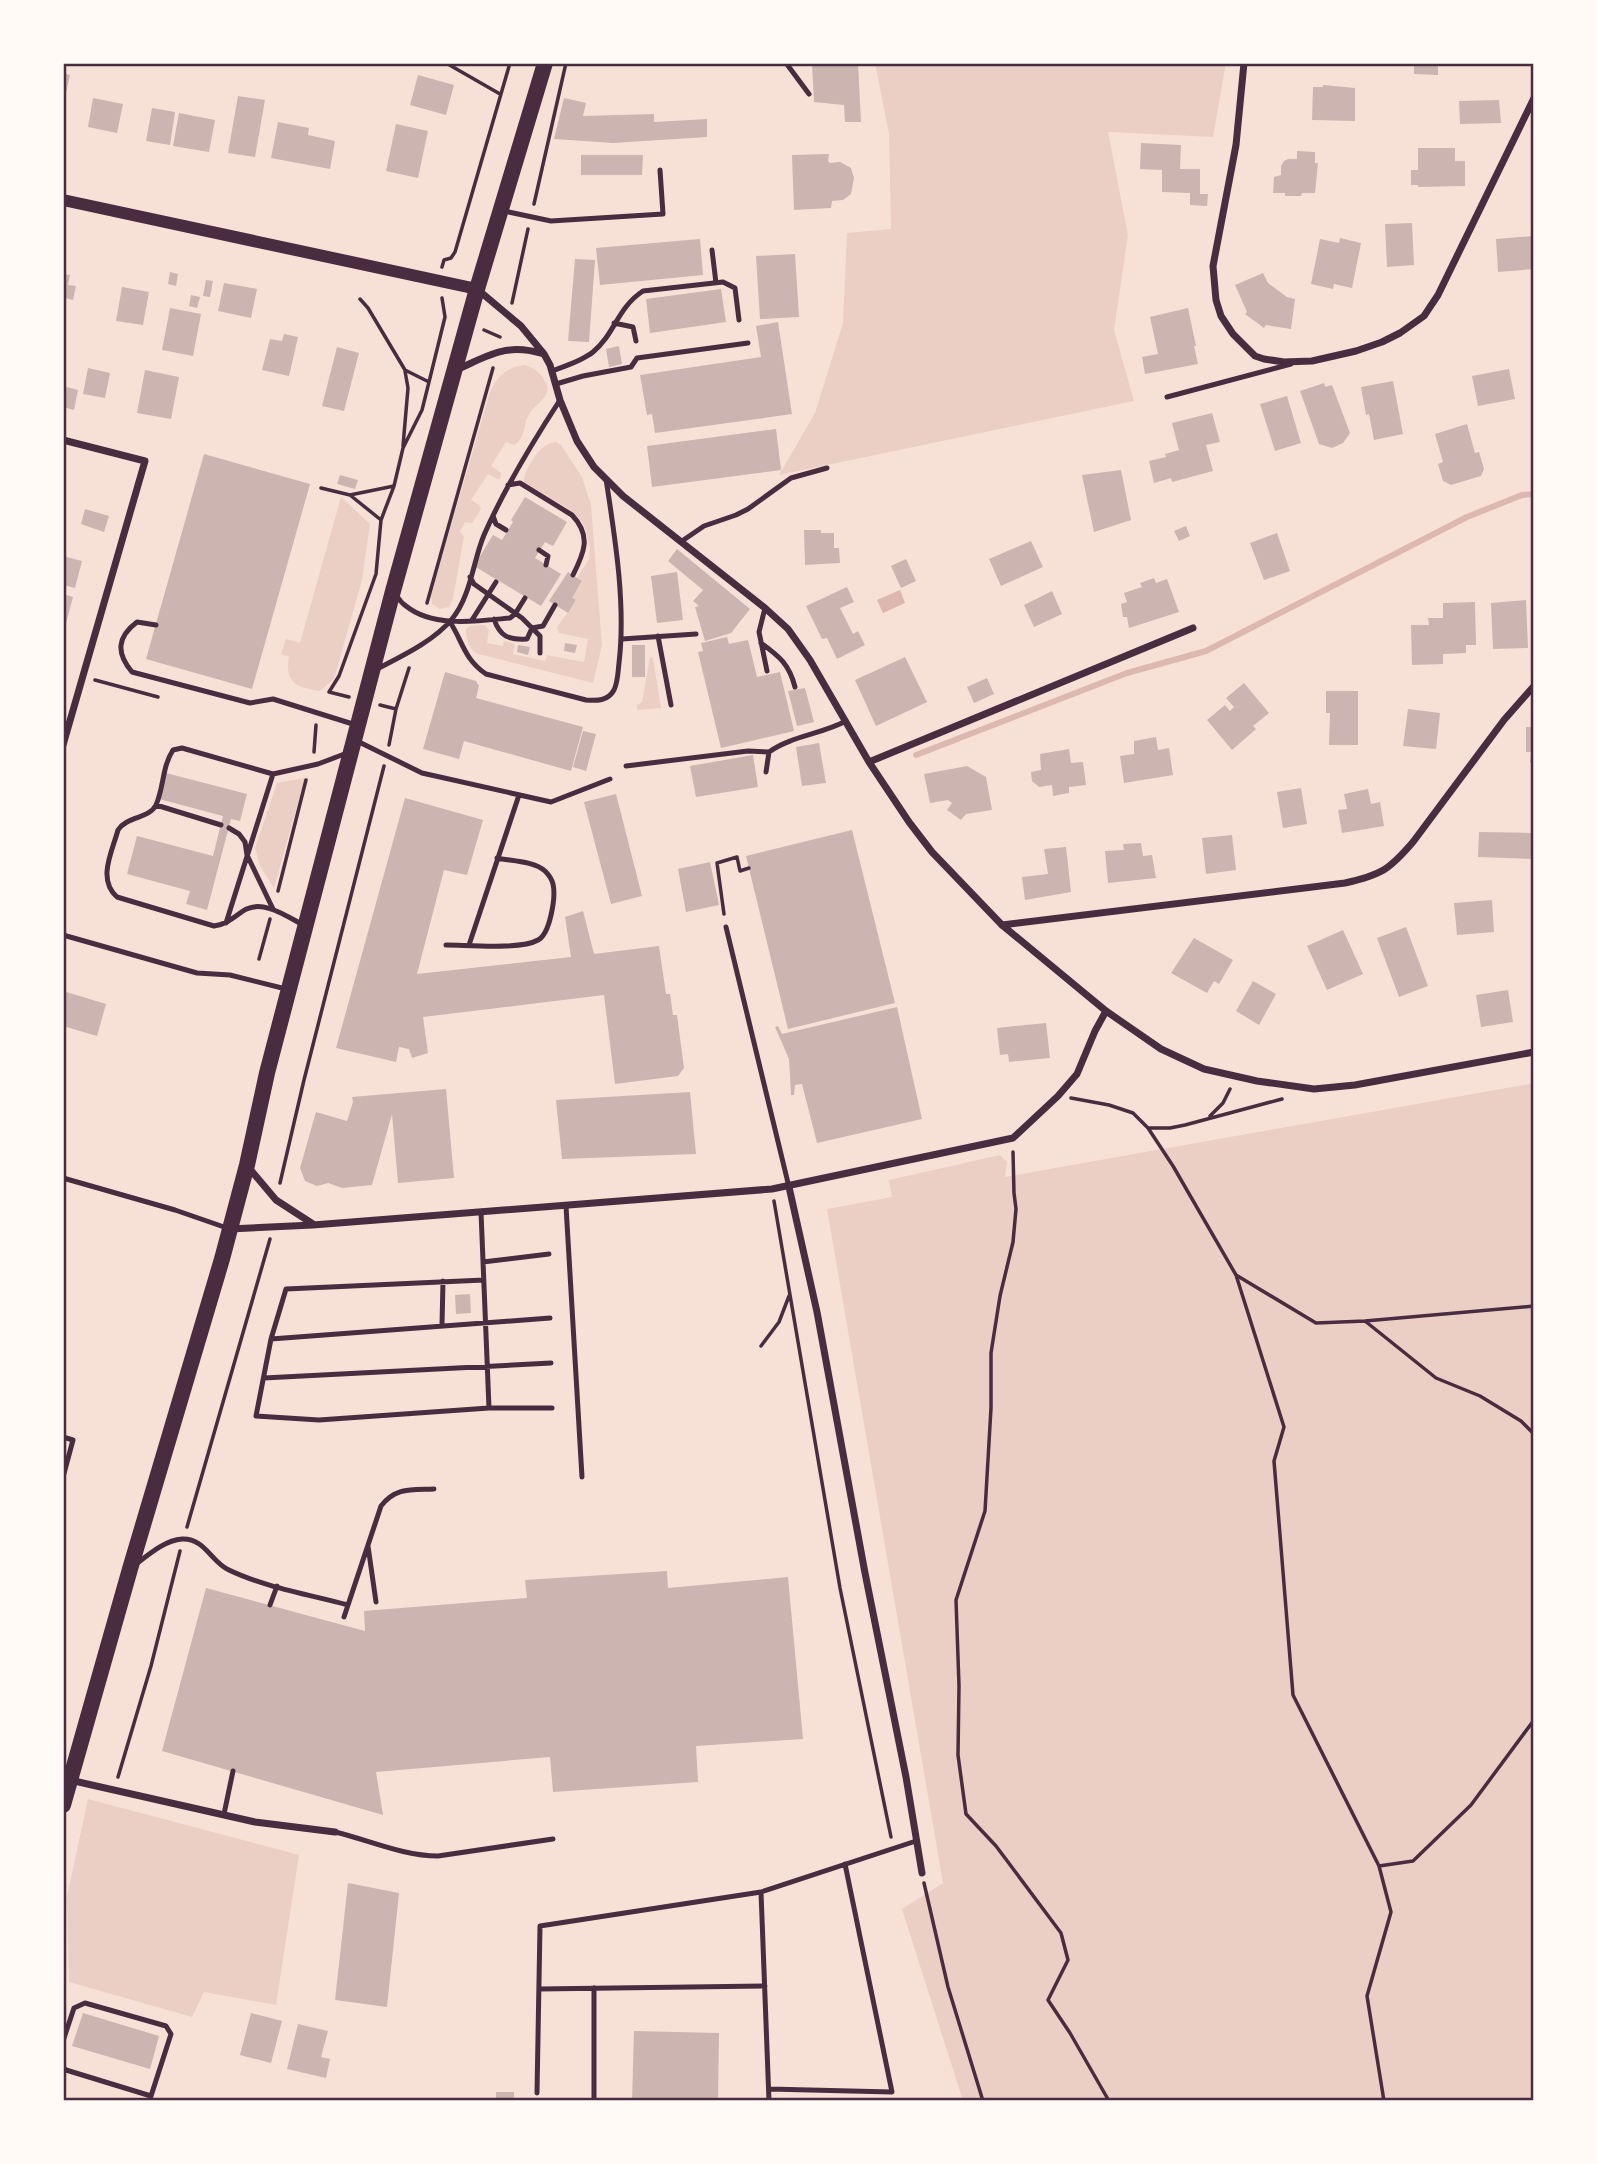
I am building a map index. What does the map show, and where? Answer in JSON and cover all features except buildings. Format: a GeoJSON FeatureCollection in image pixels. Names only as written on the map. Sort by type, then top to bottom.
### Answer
{"type":"FeatureCollection","features":[{"type":"Feature","properties":{"kind":"main road"},"geometry":{"type":"LineString","coordinates":[[63,1804],[247,1165],[363,701],[477,289],[545,63]]}},
{"type":"Feature","properties":{"kind":"street"},"geometry":{"type":"LineString","coordinates":[[1244,63],[1236,145],[1213,266],[1213,289],[1221,316],[1233,334],[1255,356],[1273,361],[1297,362],[1356,352],[1400,333],[1424,316],[1438,295],[1534,98]]}},
{"type":"Feature","properties":{"kind":"street"},"geometry":{"type":"LineString","coordinates":[[63,200],[477,289],[509,314],[544,354],[577,441],[594,467],[624,496],[788,629],[869,762],[932,852],[1002,925],[1106,1012],[1161,1049],[1204,1069],[1314,1089],[1355,1085],[1534,1052]]}},
{"type":"Feature","properties":{"kind":"street"},"geometry":{"type":"LineString","coordinates":[[454,370],[498,351],[514,348],[544,354]]}},
{"type":"Feature","properties":{"kind":"street"},"geometry":{"type":"LineString","coordinates":[[63,439],[145,461],[63,745]]}},
{"type":"Feature","properties":{"kind":"street"},"geometry":{"type":"LineString","coordinates":[[869,762],[1192,628]]}},
{"type":"Feature","properties":{"kind":"street"},"geometry":{"type":"LineString","coordinates":[[1002,925],[1345,883],[1373,876],[1398,860],[1504,720],[1534,686]]}},
{"type":"Feature","properties":{"kind":"street"},"geometry":{"type":"LineString","coordinates":[[229,1229],[772,1189],[1013,1138],[1058,1096],[1077,1074],[1106,1012]]}},
{"type":"Feature","properties":{"kind":"street"},"geometry":{"type":"LineString","coordinates":[[247,1165],[276,1200],[313,1224]]}},
{"type":"Feature","properties":{"kind":"street"},"geometry":{"type":"LineString","coordinates":[[789,1186],[817,1312],[922,1873]]}},
{"type":"Feature","properties":{"kind":"street"},"geometry":{"type":"LineString","coordinates":[[69,1780],[255,1822],[335,1832]]}},
{"type":"Feature","properties":{"kind":"lane"},"geometry":{"type":"LineString","coordinates":[[786,63],[810,94]]}},
{"type":"Feature","properties":{"kind":"lane"},"geometry":{"type":"LineString","coordinates":[[500,211],[551,221],[663,214],[660,170]]}},
{"type":"Feature","properties":{"kind":"lane"},"geometry":{"type":"LineString","coordinates":[[712,250],[716,283]]}},
{"type":"Feature","properties":{"kind":"lane"},"geometry":{"type":"LineString","coordinates":[[552,371],[593,353],[606,338],[623,309],[643,291],[723,282],[735,288],[739,320]]}},
{"type":"Feature","properties":{"kind":"lane"},"geometry":{"type":"LineString","coordinates":[[614,323],[633,327],[636,341]]}},
{"type":"Feature","properties":{"kind":"lane"},"geometry":{"type":"LineString","coordinates":[[556,384],[631,367],[637,358],[748,343]]}},
{"type":"Feature","properties":{"kind":"lane"},"geometry":{"type":"LineString","coordinates":[[1167,397],[1297,362]]}},
{"type":"Feature","properties":{"kind":"lane"},"geometry":{"type":"LineString","coordinates":[[371,672],[414,650],[450,622],[459,610],[493,516],[508,485],[560,400]]}},
{"type":"Feature","properties":{"kind":"lane"},"geometry":{"type":"LineString","coordinates":[[682,541],[704,526],[748,509],[791,478],[827,468]]}},
{"type":"Feature","properties":{"kind":"lane"},"geometry":{"type":"LineString","coordinates":[[450,622],[464,652],[478,669],[486,674],[586,700],[598,702],[608,697],[615,689],[622,639],[613,525],[606,479]]}},
{"type":"Feature","properties":{"kind":"lane"},"geometry":{"type":"LineString","coordinates":[[508,485],[520,483],[579,522],[585,547],[573,575]]}},
{"type":"Feature","properties":{"kind":"lane"},"geometry":{"type":"LineString","coordinates":[[493,516],[496,524],[506,530]]}},
{"type":"Feature","properties":{"kind":"lane"},"geometry":{"type":"LineString","coordinates":[[539,550],[548,556],[545,565]]}},
{"type":"Feature","properties":{"kind":"lane"},"geometry":{"type":"LineString","coordinates":[[470,577],[474,584],[540,635],[540,653]]}},
{"type":"Feature","properties":{"kind":"lane"},"geometry":{"type":"LineString","coordinates":[[472,620],[496,582]]}},
{"type":"Feature","properties":{"kind":"lane"},"geometry":{"type":"LineString","coordinates":[[393,591],[405,606],[423,616],[450,622],[510,618],[525,598]]}},
{"type":"Feature","properties":{"kind":"lane"},"geometry":{"type":"LineString","coordinates":[[532,628],[543,626],[555,605]]}},
{"type":"Feature","properties":{"kind":"lane"},"geometry":{"type":"LineString","coordinates":[[765,608],[759,632],[767,671]]}},
{"type":"Feature","properties":{"kind":"lane"},"geometry":{"type":"LineString","coordinates":[[494,619],[498,630],[505,636],[527,639],[532,628]]}},
{"type":"Feature","properties":{"kind":"lane"},"geometry":{"type":"LineString","coordinates":[[156,625],[137,622],[125,631],[120,646],[122,661],[132,672],[250,704],[273,699],[317,713],[353,739],[422,773],[551,802],[610,779]]}},
{"type":"Feature","properties":{"kind":"lane"},"geometry":{"type":"LineString","coordinates":[[622,639],[696,634]]}},
{"type":"Feature","properties":{"kind":"lane"},"geometry":{"type":"LineString","coordinates":[[658,636],[671,705]]}},
{"type":"Feature","properties":{"kind":"lane"},"geometry":{"type":"LineString","coordinates":[[761,643],[780,657],[791,672],[795,687]]}},
{"type":"Feature","properties":{"kind":"lane"},"geometry":{"type":"LineString","coordinates":[[626,766],[748,751],[769,752],[778,745],[846,721]]}},
{"type":"Feature","properties":{"kind":"lane"},"geometry":{"type":"LineString","coordinates":[[306,926],[273,909],[250,907],[226,923],[214,926],[117,897],[110,891],[105,878],[118,830],[129,820],[150,813],[156,805],[167,759],[173,750],[182,748],[273,774],[310,766],[353,739]]}},
{"type":"Feature","properties":{"kind":"lane"},"geometry":{"type":"LineString","coordinates":[[766,772],[769,752]]}},
{"type":"Feature","properties":{"kind":"lane"},"geometry":{"type":"LineString","coordinates":[[226,923],[273,774]]}},
{"type":"Feature","properties":{"kind":"lane"},"geometry":{"type":"LineString","coordinates":[[469,945],[519,795]]}},
{"type":"Feature","properties":{"kind":"lane"},"geometry":{"type":"LineString","coordinates":[[156,805],[221,825]]}},
{"type":"Feature","properties":{"kind":"lane"},"geometry":{"type":"LineString","coordinates":[[229,828],[245,842],[247,855],[273,909]]}},
{"type":"Feature","properties":{"kind":"lane"},"geometry":{"type":"LineString","coordinates":[[446,945],[521,945],[537,942],[545,935],[550,926],[554,885],[549,876],[543,869],[533,865],[497,858]]}},
{"type":"Feature","properties":{"kind":"lane"},"geometry":{"type":"LineString","coordinates":[[726,927],[789,1186]]}},
{"type":"Feature","properties":{"kind":"lane"},"geometry":{"type":"LineString","coordinates":[[63,935],[197,973],[230,975],[289,990]]}},
{"type":"Feature","properties":{"kind":"lane"},"geometry":{"type":"LineString","coordinates":[[63,1178],[176,1210],[229,1229]]}},
{"type":"Feature","properties":{"kind":"lane"},"geometry":{"type":"LineString","coordinates":[[566,1206],[582,1477]]}},
{"type":"Feature","properties":{"kind":"lane"},"geometry":{"type":"LineString","coordinates":[[481,1212],[489,1408]]}},
{"type":"Feature","properties":{"kind":"lane"},"geometry":{"type":"LineString","coordinates":[[483,1262],[549,1254]]}},
{"type":"Feature","properties":{"kind":"lane"},"geometry":{"type":"LineString","coordinates":[[484,1280],[286,1289],[271,1339],[256,1416],[319,1420],[489,1408],[552,1408]]}},
{"type":"Feature","properties":{"kind":"lane"},"geometry":{"type":"LineString","coordinates":[[442,1325],[443,1282]]}},
{"type":"Feature","properties":{"kind":"lane"},"geometry":{"type":"LineString","coordinates":[[271,1339],[550,1318]]}},
{"type":"Feature","properties":{"kind":"lane"},"geometry":{"type":"LineString","coordinates":[[264,1378],[551,1363]]}},
{"type":"Feature","properties":{"kind":"lane"},"geometry":{"type":"LineString","coordinates":[[63,1437],[74,1440],[63,1477]]}},
{"type":"Feature","properties":{"kind":"lane"},"geometry":{"type":"LineString","coordinates":[[344,1617],[381,1506],[397,1491],[434,1489]]}},
{"type":"Feature","properties":{"kind":"lane"},"geometry":{"type":"LineString","coordinates":[[130,1569],[163,1546],[183,1539],[201,1544],[227,1570],[348,1605]]}},
{"type":"Feature","properties":{"kind":"lane"},"geometry":{"type":"LineString","coordinates":[[368,1543],[370,1575],[376,1602]]}},
{"type":"Feature","properties":{"kind":"lane"},"geometry":{"type":"LineString","coordinates":[[270,1605],[277,1586]]}},
{"type":"Feature","properties":{"kind":"lane"},"geometry":{"type":"LineString","coordinates":[[224,1814],[233,1771]]}},
{"type":"Feature","properties":{"kind":"lane"},"geometry":{"type":"LineString","coordinates":[[335,1832],[407,1853],[427,1856],[553,1839]]}},
{"type":"Feature","properties":{"kind":"lane"},"geometry":{"type":"LineString","coordinates":[[537,2093],[540,1926],[761,1892],[916,1841]]}},
{"type":"Feature","properties":{"kind":"lane"},"geometry":{"type":"LineString","coordinates":[[769,2089],[892,2092],[845,1864]]}},
{"type":"Feature","properties":{"kind":"lane"},"geometry":{"type":"LineString","coordinates":[[761,1892],[769,2101]]}},
{"type":"Feature","properties":{"kind":"lane"},"geometry":{"type":"LineString","coordinates":[[539,1989],[765,1986]]}},
{"type":"Feature","properties":{"kind":"lane"},"geometry":{"type":"LineString","coordinates":[[594,1988],[594,2101]]}},
{"type":"Feature","properties":{"kind":"lane"},"geometry":{"type":"LineString","coordinates":[[63,2041],[74,2008],[85,2003],[166,2026],[171,2034],[150,2098],[64,2069]]}},
{"type":"Feature","properties":{"kind":"path"},"geometry":{"type":"LineString","coordinates":[[446,63],[500,94]]}},
{"type":"Feature","properties":{"kind":"path"},"geometry":{"type":"LineString","coordinates":[[402,448],[422,410],[445,317],[442,299],[435,292],[438,280],[444,260],[451,258],[455,252],[510,63]]}},
{"type":"Feature","properties":{"kind":"path"},"geometry":{"type":"LineString","coordinates":[[509,314],[566,63]]}},
{"type":"Feature","properties":{"kind":"path"},"geometry":{"type":"LineString","coordinates":[[259,959],[315,746],[317,713],[339,676],[376,574],[381,520],[394,486],[402,448],[408,388],[405,370],[360,299]]}},
{"type":"Feature","properties":{"kind":"path"},"geometry":{"type":"LineString","coordinates":[[423,616],[498,351]]}},
{"type":"Feature","properties":{"kind":"path"},"geometry":{"type":"LineString","coordinates":[[405,370],[429,382]]}},
{"type":"Feature","properties":{"kind":"path"},"geometry":{"type":"LineString","coordinates":[[321,488],[350,495],[394,486]]}},
{"type":"Feature","properties":{"kind":"path"},"geometry":{"type":"LineString","coordinates":[[350,495],[381,520]]}},
{"type":"Feature","properties":{"kind":"path"},"geometry":{"type":"LineString","coordinates":[[276,1200],[304,1080],[375,808],[396,709],[414,650]]}},
{"type":"Feature","properties":{"kind":"path"},"geometry":{"type":"LineString","coordinates":[[83,677],[158,697]]}},
{"type":"Feature","properties":{"kind":"path"},"geometry":{"type":"LineString","coordinates":[[329,692],[396,709]]}},
{"type":"Feature","properties":{"kind":"path"},"geometry":{"type":"LineString","coordinates":[[726,927],[717,863],[737,857],[740,871],[749,868]]}},
{"type":"Feature","properties":{"kind":"path"},"geometry":{"type":"LineString","coordinates":[[1209,1118],[1223,1103],[1231,1088],[1233,1076]]}},
{"type":"Feature","properties":{"kind":"path"},"geometry":{"type":"LineString","coordinates":[[1148,1128],[1170,1129],[1314,1089]]}},
{"type":"Feature","properties":{"kind":"path"},"geometry":{"type":"LineString","coordinates":[[1058,1096],[1109,1105],[1133,1113],[1148,1128],[1236,1275],[1284,1427],[1274,1461],[1293,1695],[1379,1866],[1391,1912],[1367,1996],[1384,2101]]}},
{"type":"Feature","properties":{"kind":"path"},"geometry":{"type":"LineString","coordinates":[[1013,1138],[1016,1209],[1013,1242],[1000,1296],[991,1353],[985,1511],[956,1600],[958,1755],[966,1814],[996,1846],[1061,1933],[1068,1960],[1048,2000],[1070,2032],[1109,2101]]}},
{"type":"Feature","properties":{"kind":"path"},"geometry":{"type":"LineString","coordinates":[[772,1189],[840,1588],[894,1849]]}},
{"type":"Feature","properties":{"kind":"path"},"geometry":{"type":"LineString","coordinates":[[115,1790],[151,1666],[183,1539],[273,1227]]}},
{"type":"Feature","properties":{"kind":"path"},"geometry":{"type":"LineString","coordinates":[[1236,1275],[1316,1324],[1534,1306]]}},
{"type":"Feature","properties":{"kind":"path"},"geometry":{"type":"LineString","coordinates":[[761,1346],[779,1322],[789,1294]]}},
{"type":"Feature","properties":{"kind":"path"},"geometry":{"type":"LineString","coordinates":[[1365,1321],[1436,1378],[1480,1396],[1521,1421],[1534,1434]]}},
{"type":"Feature","properties":{"kind":"path"},"geometry":{"type":"LineString","coordinates":[[1379,1866],[1413,1861],[1471,1805],[1534,1720]]}},
{"type":"Feature","properties":{"kind":"path"},"geometry":{"type":"LineString","coordinates":[[922,1873],[948,1987],[982,2101]]}},
{"type":"Feature","properties":{"kind":"shaded area"},"geometry":{"type":"Polygon","coordinates":[[[875,63],[1226,63],[1213,137],[1108,132],[1128,235],[1114,330],[1134,401],[779,475],[815,413],[843,323],[847,233],[891,229],[889,134],[875,63]]]}},
{"type":"Feature","properties":{"kind":"shaded area"},"geometry":{"type":"Polygon","coordinates":[[[524,365],[543,378],[547,384],[546,395],[528,416],[521,439],[514,445],[506,442],[491,466],[501,473],[500,479],[488,474],[471,500],[481,509],[472,523],[465,522],[460,532],[464,536],[453,599],[449,607],[440,609],[432,604],[431,595],[490,392],[503,373],[524,365]]]}},
{"type":"Feature","properties":{"kind":"shaded area"},"geometry":{"type":"Polygon","coordinates":[[[556,442],[561,445],[582,477],[591,505],[602,645],[593,683],[478,654],[470,647],[466,636],[466,629],[470,626],[485,625],[489,630],[487,643],[503,646],[504,641],[515,644],[513,654],[545,661],[547,655],[584,662],[588,639],[559,633],[557,627],[576,601],[572,598],[582,582],[577,578],[589,559],[590,548],[586,530],[572,511],[524,482],[526,472],[536,455],[545,446],[556,442]]]}},
{"type":"Feature","properties":{"kind":"shaded area"},"geometry":{"type":"Polygon","coordinates":[[[341,497],[370,524],[362,580],[334,679],[320,691],[294,683],[289,673],[289,657],[281,654],[286,639],[300,643],[341,497]]]}},
{"type":"Feature","properties":{"kind":"shaded area"},"geometry":{"type":"Polygon","coordinates":[[[900,590],[905,603],[883,613],[877,600],[900,590]]]}},
{"type":"Feature","properties":{"kind":"shaded area"},"geometry":{"type":"Polygon","coordinates":[[[650,657],[653,658],[661,708],[637,710],[637,705],[642,702],[650,657]]]}},
{"type":"Feature","properties":{"kind":"shaded area"},"geometry":{"type":"Polygon","coordinates":[[[305,778],[274,888],[260,866],[255,848],[277,783],[305,778]]]}},
{"type":"Feature","properties":{"kind":"shaded area"},"geometry":{"type":"Polygon","coordinates":[[[1534,1083],[1534,2101],[963,2101],[902,1909],[943,1883],[827,1209],[892,1197],[889,1180],[1000,1155],[1007,1162],[1005,1177],[1534,1083]]]}},
{"type":"Feature","properties":{"kind":"shaded area"},"geometry":{"type":"Polygon","coordinates":[[[88,1799],[299,1855],[276,2005],[204,1992],[192,2017],[69,1982],[67,1896],[88,1799]]]}},
{"type":"Feature","properties":{"kind":"waterway"},"geometry":{"type":"LineString","coordinates":[[916,755],[1127,673],[1206,651],[1467,517],[1522,495],[1534,494]]}}]}
